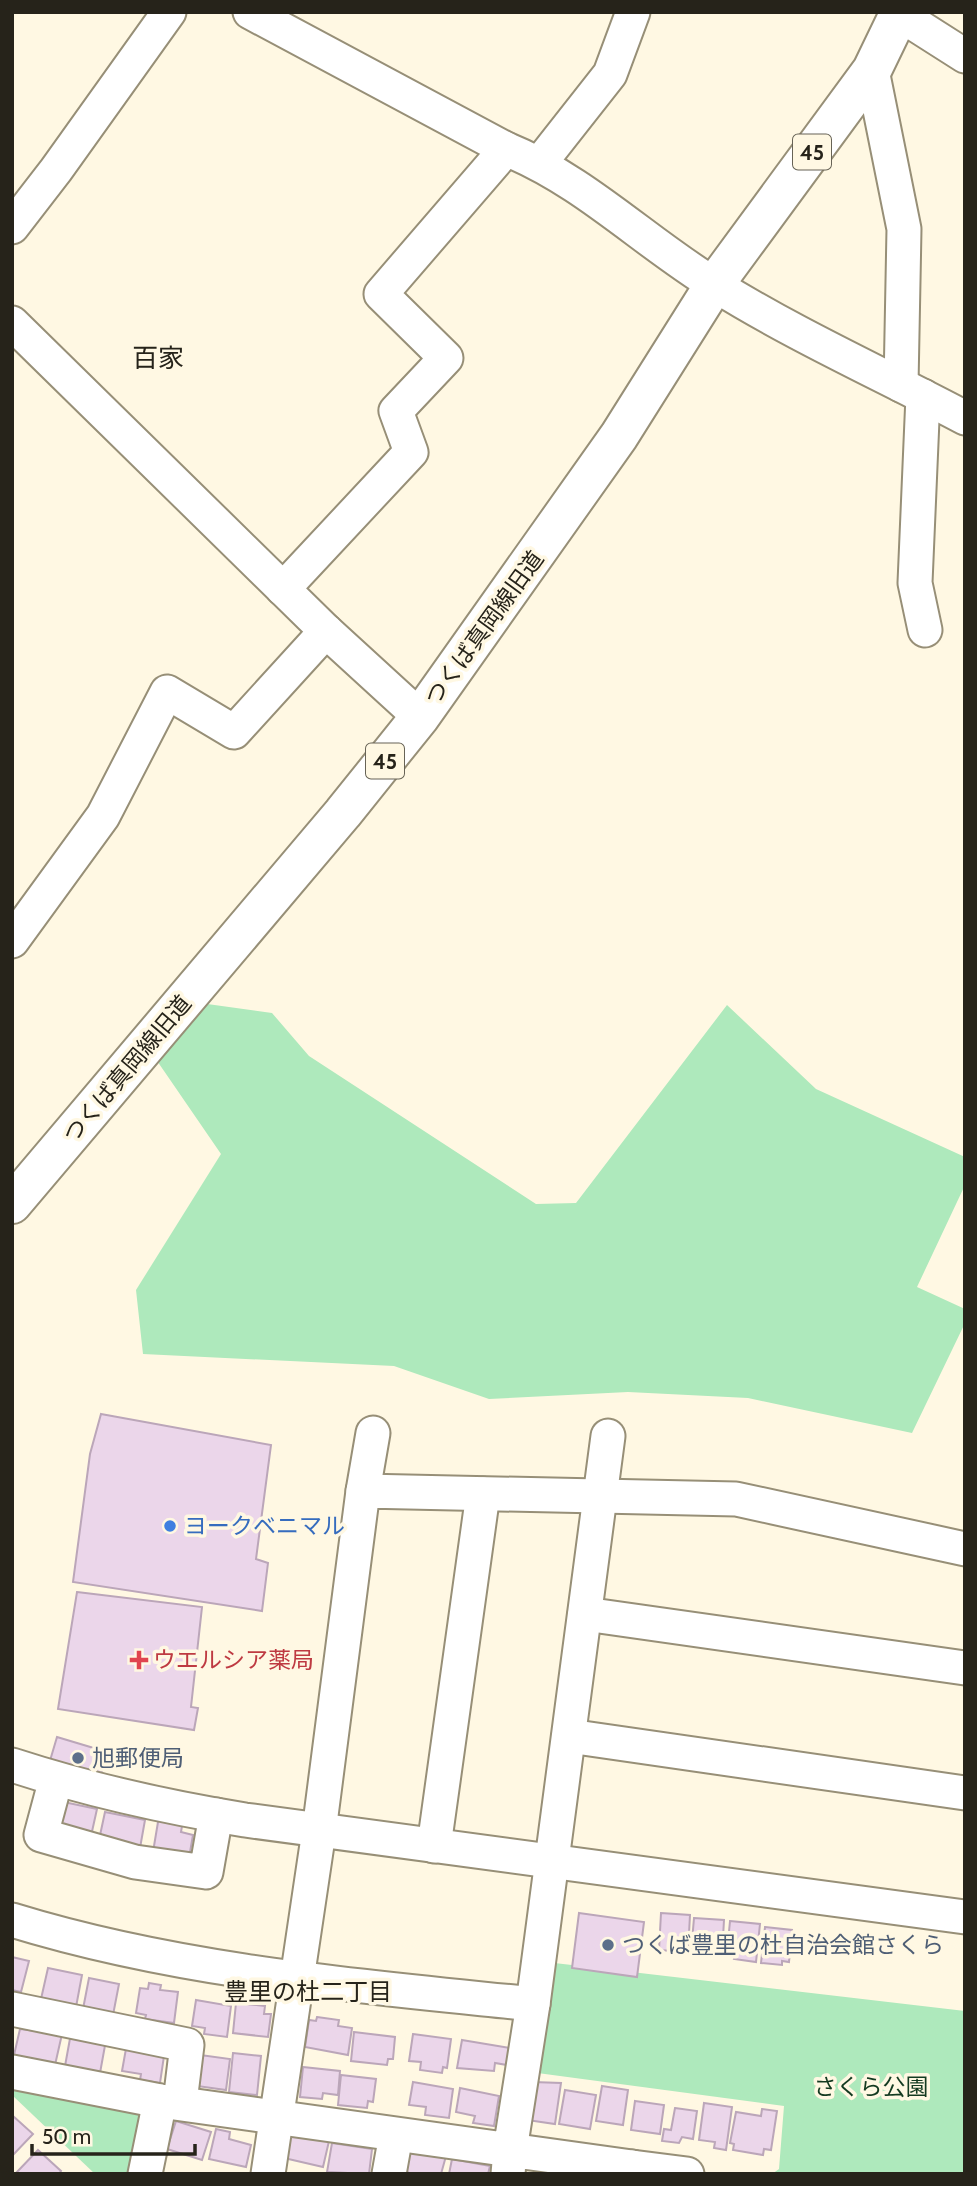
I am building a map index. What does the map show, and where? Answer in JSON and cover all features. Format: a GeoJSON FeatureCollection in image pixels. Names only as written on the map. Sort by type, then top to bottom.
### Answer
{"type":"FeatureCollection","features":[{"type":"Feature","properties":{"kind":"main road","name":"つくば真岡線旧道"},"geometry":{"type":"LineString","coordinates":[[17,1188],[344,813],[420,717],[619,436],[714,285],[873,70],[900,13]]}},
{"type":"Feature","properties":{"kind":"street"},"geometry":{"type":"LineString","coordinates":[[12,227],[57,170],[169,12]]}},
{"type":"Feature","properties":{"kind":"street"},"geometry":{"type":"LineString","coordinates":[[250,12],[506,149],[540,163],[592,194],[714,285],[965,418]]}},
{"type":"Feature","properties":{"kind":"street"},"geometry":{"type":"LineString","coordinates":[[540,163],[610,74],[633,12]]}},
{"type":"Feature","properties":{"kind":"street"},"geometry":{"type":"LineString","coordinates":[[900,13],[965,56]]}},
{"type":"Feature","properties":{"kind":"street"},"geometry":{"type":"LineString","coordinates":[[873,70],[904,229],[912,391],[915,583],[925,630]]}},
{"type":"Feature","properties":{"kind":"street"},"geometry":{"type":"LineString","coordinates":[[283,589],[411,452],[396,411],[446,358],[381,295],[506,149]]}},
{"type":"Feature","properties":{"kind":"street"},"geometry":{"type":"LineString","coordinates":[[12,323],[326,631],[420,717]]}},
{"type":"Feature","properties":{"kind":"street"},"geometry":{"type":"LineString","coordinates":[[12,941],[103,816],[167,692],[234,732],[326,631]]}},
{"type":"Feature","properties":{"kind":"street"},"geometry":{"type":"LineString","coordinates":[[268,2174],[279,2117],[295,1980],[319,1831],[363,1491],[373,1433]]}},
{"type":"Feature","properties":{"kind":"street"},"geometry":{"type":"LineString","coordinates":[[509,2162],[533,2004],[608,1436]]}},
{"type":"Feature","properties":{"kind":"street"},"geometry":{"type":"LineString","coordinates":[[363,1491],[736,1499],[965,1549]]}},
{"type":"Feature","properties":{"kind":"street"},"geometry":{"type":"LineString","coordinates":[[435,1846],[483,1494]]}},
{"type":"Feature","properties":{"kind":"street"},"geometry":{"type":"LineString","coordinates":[[585,1614],[965,1668]]}},
{"type":"Feature","properties":{"kind":"street"},"geometry":{"type":"LineString","coordinates":[[569,1736],[965,1793]]}},
{"type":"Feature","properties":{"kind":"street"},"geometry":{"type":"LineString","coordinates":[[12,1765],[167,1807],[216,1815],[965,1917]]}},
{"type":"Feature","properties":{"kind":"street"},"geometry":{"type":"LineString","coordinates":[[56,1779],[41,1835],[135,1861],[206,1872],[216,1815]]}},
{"type":"Feature","properties":{"kind":"street"},"geometry":{"type":"LineString","coordinates":[[12,1920],[74,1937],[295,1980],[533,2004]]}},
{"type":"Feature","properties":{"kind":"street"},"geometry":{"type":"LineString","coordinates":[[12,2009],[187,2045],[145,2174]]}},
{"type":"Feature","properties":{"kind":"street"},"geometry":{"type":"LineString","coordinates":[[12,2072],[170,2102],[396,2136],[509,2162],[687,2174]]}},
{"type":"Feature","properties":{"kind":"street"},"geometry":{"type":"LineString","coordinates":[[389,2174],[396,2136]]}},
{"type":"Feature","properties":{"kind":"green space"},"geometry":{"type":"Polygon","coordinates":[[[164,998],[272,1013],[309,1056],[536,1204],[576,1203],[727,1005],[816,1089],[965,1157],[965,1185],[917,1287],[965,1309],[965,1323],[912,1433],[748,1398],[628,1392],[489,1399],[394,1366],[143,1354],[136,1290],[221,1154],[140,1036],[164,998]]]}},
{"type":"Feature","properties":{"kind":"green space","name":"さくら公園"},"geometry":{"type":"Polygon","coordinates":[[[546,1962],[965,2011],[965,2174],[772,2174],[779,2169],[784,2106],[530,2072],[546,1962]]]}},
{"type":"Feature","properties":{"kind":"green space"},"geometry":{"type":"Polygon","coordinates":[[[12,2081],[137,2104],[148,2117],[132,2174],[95,2174],[12,2095],[12,2081]]]}},
{"type":"Feature","properties":{"kind":"building","name":"ヨークベニマル"},"geometry":{"type":"Polygon","coordinates":[[[101,1414],[271,1445],[256,1559],[268,1563],[262,1611],[73,1582],[90,1454],[101,1414]]]}},
{"type":"Feature","properties":{"kind":"building"},"geometry":{"type":"Polygon","coordinates":[[[77,1592],[202,1607],[191,1707],[198,1708],[194,1730],[58,1709],[77,1592]]]}},
{"type":"Feature","properties":{"kind":"building"},"geometry":{"type":"Polygon","coordinates":[[[57,1737],[107,1752],[100,1778],[49,1764],[57,1737]]]}},
{"type":"Feature","properties":{"kind":"building"},"geometry":{"type":"Polygon","coordinates":[[[59,1801],[97,1809],[91,1836],[53,1828],[59,1801]]]}},
{"type":"Feature","properties":{"kind":"building"},"geometry":{"type":"Polygon","coordinates":[[[105,1812],[145,1820],[140,1848],[99,1840],[105,1812]]]}},
{"type":"Feature","properties":{"kind":"building"},"geometry":{"type":"Polygon","coordinates":[[[159,1816],[183,1820],[181,1832],[193,1835],[189,1858],[153,1852],[159,1816]]]}},
{"type":"Feature","properties":{"kind":"building","name":"つくば豊里の杜自治会館さくら"},"geometry":{"type":"Polygon","coordinates":[[[579,1913],[644,1922],[637,1977],[572,1968],[579,1913]]]}},
{"type":"Feature","properties":{"kind":"building"},"geometry":{"type":"Polygon","coordinates":[[[661,1913],[690,1915],[688,1952],[659,1950],[661,1913]]]}},
{"type":"Feature","properties":{"kind":"building"},"geometry":{"type":"Polygon","coordinates":[[[694,1918],[724,1920],[722,1955],[691,1953],[694,1918]]]}},
{"type":"Feature","properties":{"kind":"building"},"geometry":{"type":"Polygon","coordinates":[[[730,1921],[760,1924],[756,1962],[734,1959],[735,1954],[727,1953],[730,1921]]]}},
{"type":"Feature","properties":{"kind":"building"},"geometry":{"type":"Polygon","coordinates":[[[765,1927],[792,1930],[789,1962],[782,1961],[782,1965],[761,1963],[765,1927]]]}},
{"type":"Feature","properties":{"kind":"building"},"geometry":{"type":"Polygon","coordinates":[[[12,1957],[29,1961],[21,1992],[12,1990],[12,1957]]]}},
{"type":"Feature","properties":{"kind":"building"},"geometry":{"type":"Polygon","coordinates":[[[48,1968],[82,1975],[76,2007],[41,1999],[48,1968]]]}},
{"type":"Feature","properties":{"kind":"building"},"geometry":{"type":"Polygon","coordinates":[[[89,1978],[119,1984],[113,2015],[83,2009],[89,1978]]]}},
{"type":"Feature","properties":{"kind":"building"},"geometry":{"type":"Polygon","coordinates":[[[149,1983],[161,1985],[160,1990],[178,1992],[174,2023],[145,2019],[146,2015],[136,2013],[140,1988],[148,1989],[149,1983]]]}},
{"type":"Feature","properties":{"kind":"building"},"geometry":{"type":"Polygon","coordinates":[[[196,2000],[231,2006],[227,2037],[204,2034],[205,2028],[192,2026],[196,2000]]]}},
{"type":"Feature","properties":{"kind":"building"},"geometry":{"type":"Polygon","coordinates":[[[236,2003],[265,2006],[264,2014],[271,2014],[268,2037],[233,2033],[236,2003]]]}},
{"type":"Feature","properties":{"kind":"building"},"geometry":{"type":"Polygon","coordinates":[[[317,2017],[339,2020],[338,2026],[352,2028],[348,2055],[305,2047],[309,2020],[316,2021],[317,2017]]]}},
{"type":"Feature","properties":{"kind":"building"},"geometry":{"type":"Polygon","coordinates":[[[20,2029],[62,2034],[55,2065],[14,2055],[20,2029]]]}},
{"type":"Feature","properties":{"kind":"building"},"geometry":{"type":"Polygon","coordinates":[[[354,2032],[395,2037],[393,2059],[388,2059],[387,2065],[351,2061],[354,2032]]]}},
{"type":"Feature","properties":{"kind":"building"},"geometry":{"type":"Polygon","coordinates":[[[71,2033],[106,2040],[100,2073],[65,2066],[71,2033]]]}},
{"type":"Feature","properties":{"kind":"building"},"geometry":{"type":"Polygon","coordinates":[[[413,2034],[451,2039],[447,2068],[443,2067],[442,2073],[420,2070],[421,2062],[409,2061],[413,2034]]]}},
{"type":"Feature","properties":{"kind":"building"},"geometry":{"type":"Polygon","coordinates":[[[462,2040],[510,2048],[507,2065],[495,2063],[494,2071],[457,2068],[462,2040]]]}},
{"type":"Feature","properties":{"kind":"building"},"geometry":{"type":"Polygon","coordinates":[[[127,2043],[164,2056],[160,2083],[140,2080],[141,2074],[122,2071],[127,2043]]]}},
{"type":"Feature","properties":{"kind":"building"},"geometry":{"type":"Polygon","coordinates":[[[233,2053],[261,2056],[257,2095],[229,2092],[233,2053]]]}},
{"type":"Feature","properties":{"kind":"building"},"geometry":{"type":"Polygon","coordinates":[[[193,2054],[230,2059],[226,2090],[190,2085],[193,2054]]]}},
{"type":"Feature","properties":{"kind":"building"},"geometry":{"type":"Polygon","coordinates":[[[303,2067],[340,2071],[338,2095],[323,2093],[322,2099],[300,2097],[303,2067]]]}},
{"type":"Feature","properties":{"kind":"building"},"geometry":{"type":"Polygon","coordinates":[[[341,2075],[376,2079],[373,2102],[368,2101],[367,2108],[338,2105],[341,2075]]]}},
{"type":"Feature","properties":{"kind":"building"},"geometry":{"type":"Polygon","coordinates":[[[413,2082],[453,2089],[449,2118],[425,2115],[426,2107],[409,2105],[413,2082]]]}},
{"type":"Feature","properties":{"kind":"building"},"geometry":{"type":"Polygon","coordinates":[[[533,2082],[561,2083],[555,2124],[527,2120],[533,2082]]]}},
{"type":"Feature","properties":{"kind":"building"},"geometry":{"type":"Polygon","coordinates":[[[602,2086],[628,2090],[623,2125],[596,2121],[602,2086]]]}},
{"type":"Feature","properties":{"kind":"building"},"geometry":{"type":"Polygon","coordinates":[[[460,2088],[499,2096],[494,2126],[473,2123],[475,2116],[456,2112],[460,2088]]]}},
{"type":"Feature","properties":{"kind":"building"},"geometry":{"type":"Polygon","coordinates":[[[565,2090],[596,2095],[590,2129],[559,2124],[565,2090]]]}},
{"type":"Feature","properties":{"kind":"building"},"geometry":{"type":"Polygon","coordinates":[[[635,2101],[664,2105],[660,2134],[631,2130],[635,2101]]]}},
{"type":"Feature","properties":{"kind":"building"},"geometry":{"type":"Polygon","coordinates":[[[704,2103],[732,2107],[726,2150],[714,2148],[715,2142],[699,2140],[704,2103]]]}},
{"type":"Feature","properties":{"kind":"building"},"geometry":{"type":"Polygon","coordinates":[[[675,2108],[697,2111],[693,2139],[682,2137],[679,2143],[662,2141],[664,2129],[671,2130],[675,2108]]]}},
{"type":"Feature","properties":{"kind":"building"},"geometry":{"type":"Polygon","coordinates":[[[762,2109],[777,2111],[771,2150],[764,2149],[763,2155],[733,2150],[734,2144],[730,2143],[736,2112],[761,2116],[762,2109]]]}},
{"type":"Feature","properties":{"kind":"building"},"geometry":{"type":"Polygon","coordinates":[[[12,2117],[33,2134],[12,2156],[12,2117]]]}},
{"type":"Feature","properties":{"kind":"building"},"geometry":{"type":"Polygon","coordinates":[[[176,2121],[211,2132],[202,2160],[167,2149],[176,2121]]]}},
{"type":"Feature","properties":{"kind":"building"},"geometry":{"type":"Polygon","coordinates":[[[216,2129],[230,2132],[229,2139],[251,2145],[246,2167],[209,2159],[216,2129]]]}},
{"type":"Feature","properties":{"kind":"building"},"geometry":{"type":"Polygon","coordinates":[[[290,2131],[329,2141],[323,2167],[284,2158],[290,2131]]]}},
{"type":"Feature","properties":{"kind":"building"},"geometry":{"type":"Polygon","coordinates":[[[332,2143],[372,2149],[369,2174],[327,2172],[332,2143]]]}},
{"type":"Feature","properties":{"kind":"building"},"geometry":{"type":"Polygon","coordinates":[[[408,2147],[446,2156],[441,2174],[411,2174],[402,2169],[408,2147]]]}},
{"type":"Feature","properties":{"kind":"building"},"geometry":{"type":"Polygon","coordinates":[[[38,2150],[61,2171],[59,2174],[15,2174],[38,2150]]]}},
{"type":"Feature","properties":{"kind":"building"},"geometry":{"type":"Polygon","coordinates":[[[452,2159],[490,2166],[488,2174],[449,2174],[452,2159]]]}},
{"type":"Feature","properties":{"kind":"place","name":"ヨークベニマル"},"geometry":{"type":"Point","coordinates":[170,1526]}},
{"type":"Feature","properties":{"kind":"place","name":"ウエルシア薬局"},"geometry":{"type":"Point","coordinates":[139,1660]}},
{"type":"Feature","properties":{"kind":"place","name":"旭郵便局"},"geometry":{"type":"Point","coordinates":[78,1758]}},
{"type":"Feature","properties":{"kind":"place","name":"つくば豊里の杜自治会館さくら"},"geometry":{"type":"Point","coordinates":[608,1945]}},
{"type":"Feature","properties":{"kind":"district","name":"百家"},"geometry":{"type":"Point","coordinates":[158,358]}},
{"type":"Feature","properties":{"kind":"district","name":"豊里の杜二丁目"},"geometry":{"type":"Point","coordinates":[308,1991]}}]}
